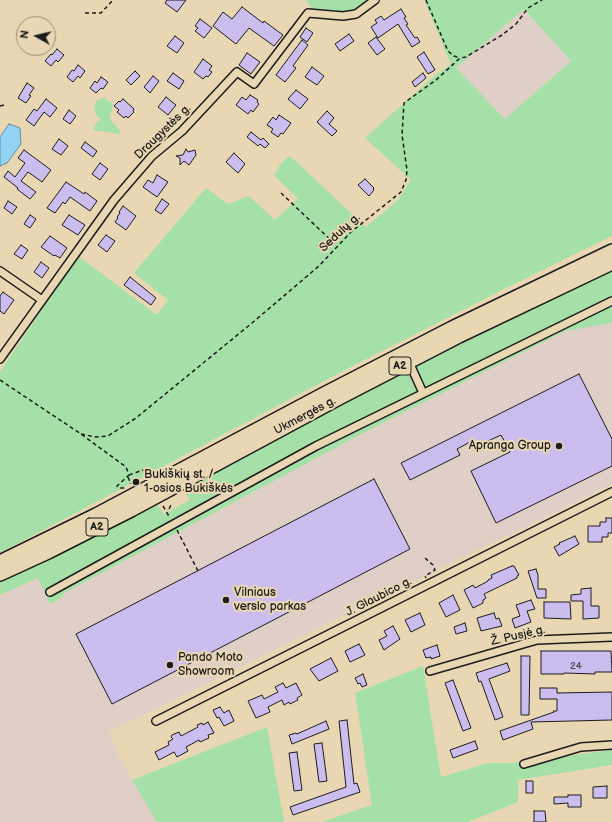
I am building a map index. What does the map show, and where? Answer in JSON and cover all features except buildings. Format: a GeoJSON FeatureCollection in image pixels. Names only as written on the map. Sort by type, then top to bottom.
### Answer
{"type":"FeatureCollection","features":[{"type":"Feature","properties":{"kind":"highway","name":"Ukmergės g."},"geometry":{"type":"LineString","coordinates":[[0,562],[96,516],[324,394],[452,328],[612,251]]}},
{"type":"Feature","properties":{"kind":"highway","name":"Ukmergės g."},"geometry":{"type":"LineString","coordinates":[[0,574],[48,552],[125,513],[459,336],[612,263]]}},
{"type":"Feature","properties":{"kind":"street","name":"Draugystės g."},"geometry":{"type":"LineString","coordinates":[[0,359],[114,200],[152,156],[182,131],[237,72],[254,84],[308,13],[343,16],[356,14],[375,0]]}},
{"type":"Feature","properties":{"kind":"street"},"geometry":{"type":"LineString","coordinates":[[0,271],[42,300]]}},
{"type":"Feature","properties":{"kind":"street"},"geometry":{"type":"LineString","coordinates":[[50,592],[316,446],[612,301]]}},
{"type":"Feature","properties":{"kind":"street"},"geometry":{"type":"LineString","coordinates":[[409,362],[423,394]]}},
{"type":"Feature","properties":{"kind":"street","name":"J. Glaubico g."},"geometry":{"type":"LineString","coordinates":[[156,721],[612,492]]}},
{"type":"Feature","properties":{"kind":"street","name":"Ž. Pusjė g."},"geometry":{"type":"LineString","coordinates":[[430,671],[537,640],[612,637]]}},
{"type":"Feature","properties":{"kind":"street"},"geometry":{"type":"LineString","coordinates":[[524,764],[581,747],[612,745]]}},
{"type":"Feature","properties":{"kind":"path"},"geometry":{"type":"LineString","coordinates":[[85,13],[101,13],[113,0]]}},
{"type":"Feature","properties":{"kind":"path"},"geometry":{"type":"LineString","coordinates":[[426,0],[448,50],[454,56],[460,58]]}},
{"type":"Feature","properties":{"kind":"path","name":"Sedulų g."},"geometry":{"type":"LineString","coordinates":[[81,434],[96,437],[108,436],[136,418],[319,266],[351,232],[401,192],[406,180],[407,170],[402,135],[404,103],[436,80],[460,58],[466,57],[502,35],[516,24],[528,8],[542,0]]}},
{"type":"Feature","properties":{"kind":"path"},"geometry":{"type":"LineString","coordinates":[[0,106],[4,105]]}},
{"type":"Feature","properties":{"kind":"path"},"geometry":{"type":"LineString","coordinates":[[281,193],[337,246]]}},
{"type":"Feature","properties":{"kind":"path"},"geometry":{"type":"LineString","coordinates":[[0,380],[81,434],[126,467],[132,486]]}},
{"type":"Feature","properties":{"kind":"path"},"geometry":{"type":"LineString","coordinates":[[126,488],[119,488],[117,486],[129,476],[144,470],[146,475]]}},
{"type":"Feature","properties":{"kind":"path"},"geometry":{"type":"LineString","coordinates":[[169,509],[172,503]]}},
{"type":"Feature","properties":{"kind":"path"},"geometry":{"type":"LineString","coordinates":[[162,506],[198,571]]}},
{"type":"Feature","properties":{"kind":"path"},"geometry":{"type":"LineString","coordinates":[[425,558],[433,565],[435,570],[425,576],[430,584]]}},
{"type":"Feature","properties":{"kind":"shaded area"},"geometry":{"type":"Polygon","coordinates":[[[524,9],[571,60],[505,119],[456,68],[524,9]]]}},
{"type":"Feature","properties":{"kind":"shaded area"},"geometry":{"type":"Polygon","coordinates":[[[612,322],[612,484],[109,732],[120,758],[157,822],[0,822],[0,595],[38,578],[50,603],[60,599],[66,592],[371,429],[565,331],[612,322]]]}},
{"type":"Feature","properties":{"kind":"green space"},"geometry":{"type":"Polygon","coordinates":[[[306,0],[371,0],[353,12],[313,10],[306,0]]]}},
{"type":"Feature","properties":{"kind":"green space"},"geometry":{"type":"Polygon","coordinates":[[[424,0],[612,0],[612,236],[343,371],[0,553],[0,372],[78,256],[157,315],[168,300],[134,273],[206,188],[228,204],[249,196],[275,220],[298,199],[274,175],[282,162],[290,156],[366,227],[397,201],[411,180],[365,138],[433,77],[451,64],[424,0]],[[524,9],[456,68],[505,119],[571,61],[524,9]]]}},
{"type":"Feature","properties":{"kind":"green space"},"geometry":{"type":"Polygon","coordinates":[[[105,97],[106,100],[111,102],[113,105],[110,116],[111,121],[119,129],[120,134],[93,130],[97,122],[101,120],[97,116],[94,109],[96,101],[105,97]]]}},
{"type":"Feature","properties":{"kind":"green space"},"geometry":{"type":"Polygon","coordinates":[[[612,271],[612,323],[565,331],[371,429],[66,592],[60,599],[50,604],[38,578],[0,595],[0,581],[158,505],[164,514],[190,500],[185,492],[197,483],[458,344],[612,271]]]}},
{"type":"Feature","properties":{"kind":"green space"},"geometry":{"type":"Polygon","coordinates":[[[423,666],[441,777],[488,763],[512,763],[612,750],[612,765],[518,780],[518,802],[468,822],[322,822],[372,805],[355,693],[423,666]]]}},
{"type":"Feature","properties":{"kind":"green space"},"geometry":{"type":"Polygon","coordinates":[[[267,727],[284,822],[157,822],[132,780],[267,727]]]}},
{"type":"Feature","properties":{"kind":"water"},"geometry":{"type":"Polygon","coordinates":[[[9,124],[20,128],[21,144],[7,163],[0,166],[0,137],[9,124]]]}},
{"type":"Feature","properties":{"kind":"place","name":"Apranga Group"},"geometry":{"type":"Point","coordinates":[559,446]}},
{"type":"Feature","properties":{"kind":"place","name":"Bukiškių st. / 1-osios Bukiškės"},"geometry":{"type":"Point","coordinates":[136,482]}},
{"type":"Feature","properties":{"kind":"place","name":"Vilniaus verslo parkas"},"geometry":{"type":"Point","coordinates":[226,600]}},
{"type":"Feature","properties":{"kind":"place","name":"Pando Moto Showroom"},"geometry":{"type":"Point","coordinates":[170,665]}}]}
